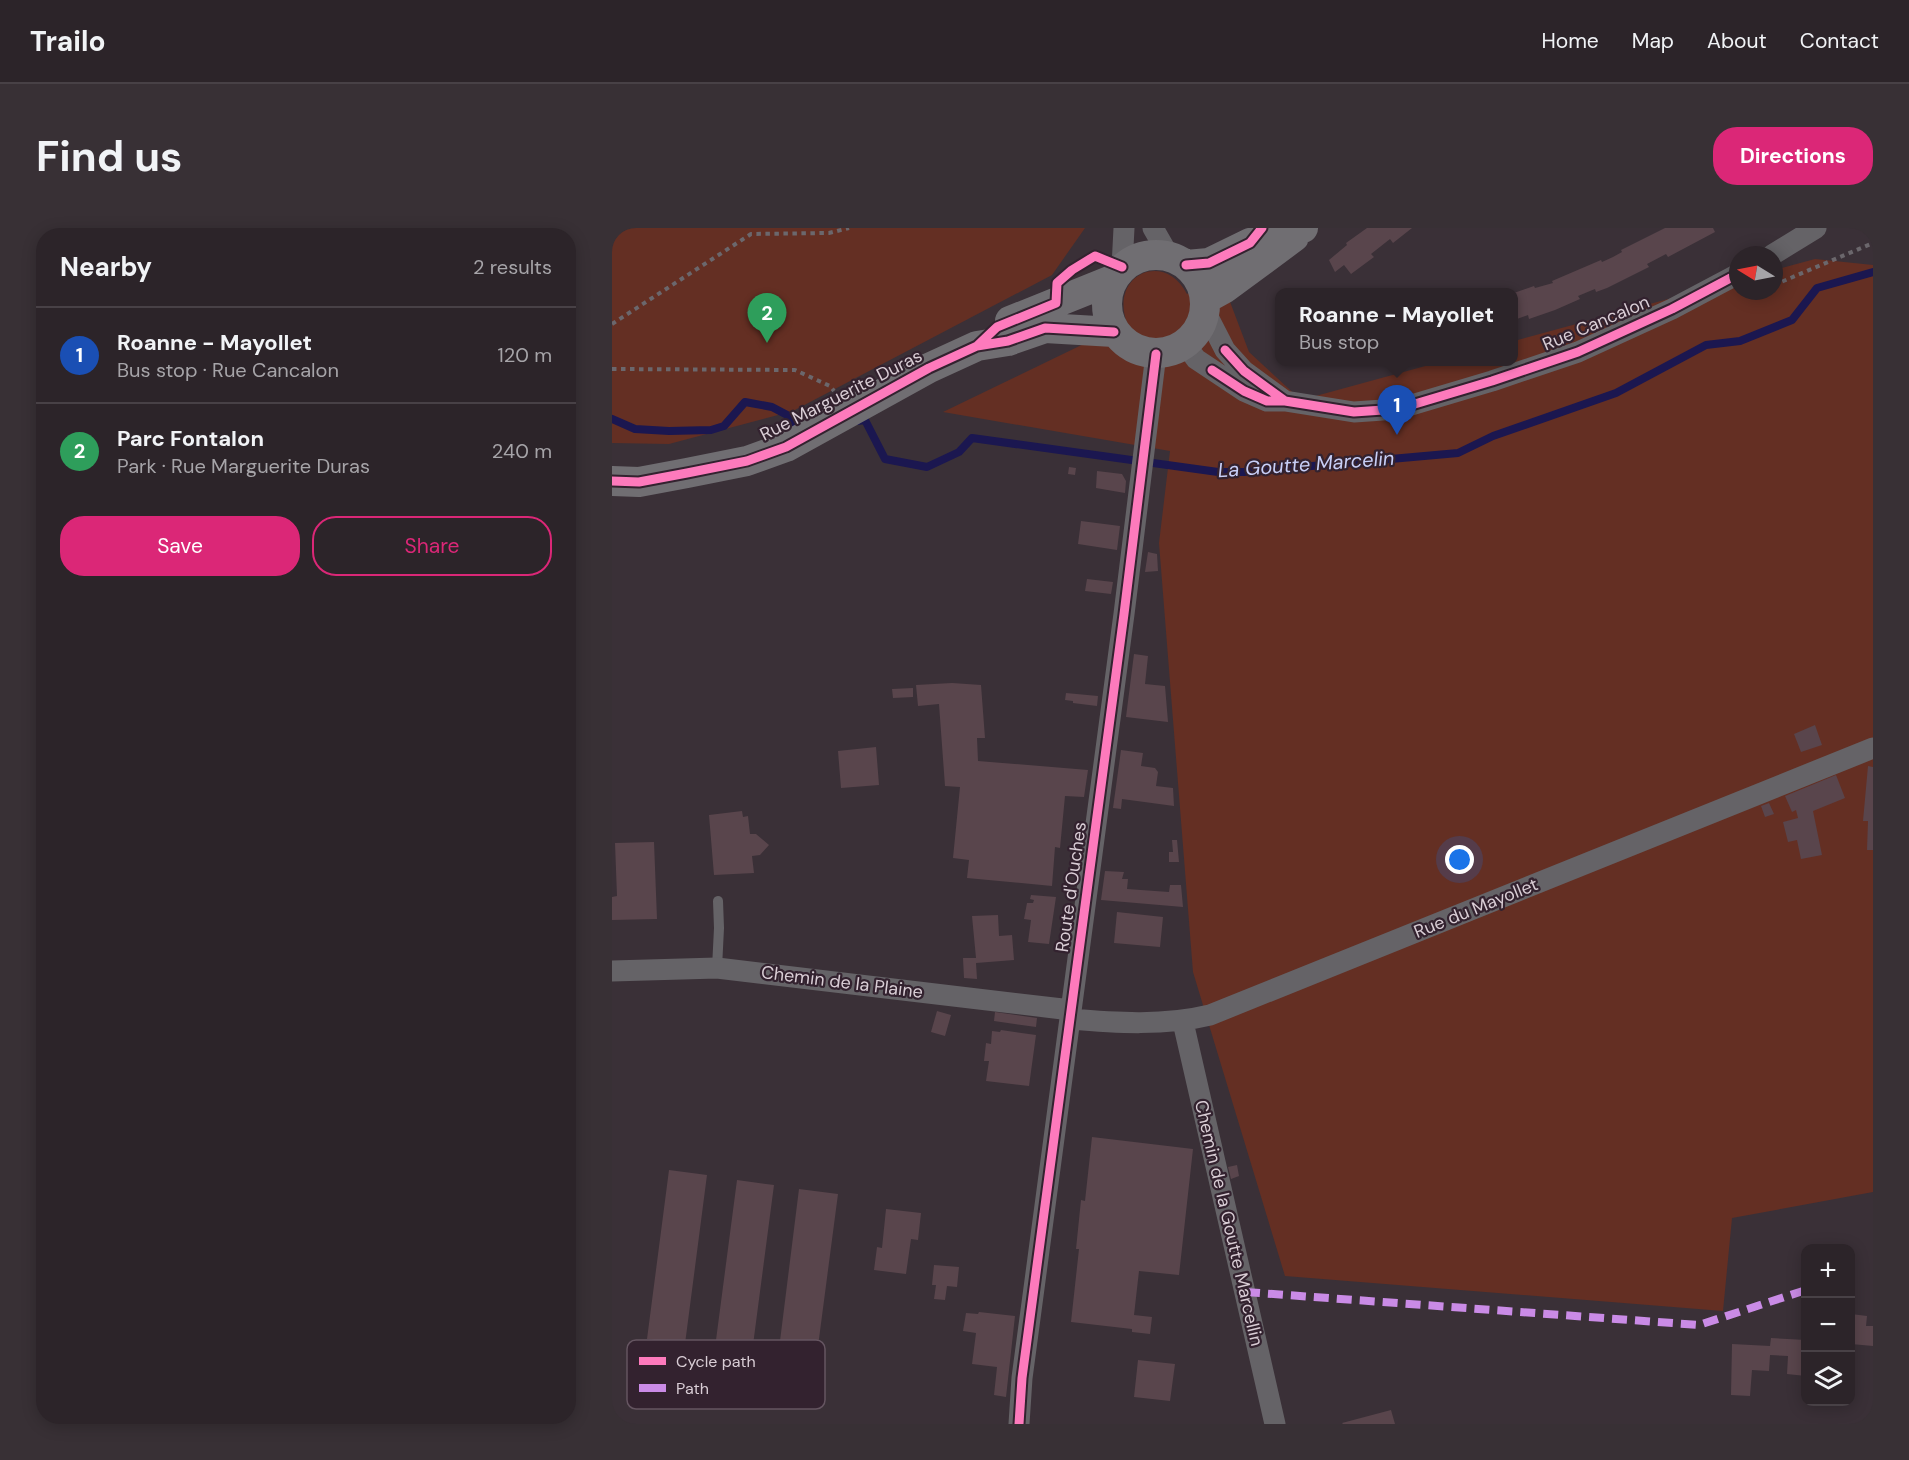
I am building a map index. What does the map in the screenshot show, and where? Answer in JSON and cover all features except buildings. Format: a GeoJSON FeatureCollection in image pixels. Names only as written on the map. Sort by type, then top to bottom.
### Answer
{"type":"FeatureCollection","features":[{"type":"Feature","properties":{"kind":"main road"},"geometry":{"type":"LineString","coordinates":[[1178,260],[1195,274],[1202,286],[1205,305],[1198,329],[1185,344],[1172,351],[1156,354],[1140,352],[1125,344],[1114,332],[1108,320],[1107,292],[1117,273],[1137,258],[1153,254],[1178,260],[1209,263],[1256,236],[1304,228]]}},
{"type":"Feature","properties":{"kind":"main road"},"geometry":{"type":"LineString","coordinates":[[1205,305],[1304,228]]}},
{"type":"Feature","properties":{"kind":"main road","name":"Rue Marguerite Duras"},"geometry":{"type":"LineString","coordinates":[[977,346],[997,327],[1117,273]]}},
{"type":"Feature","properties":{"kind":"main road","name":"Rue Marguerite Duras"},"geometry":{"type":"LineString","coordinates":[[612,481],[639,482],[747,461],[790,445],[853,412],[928,368],[977,346],[1008,340],[1045,328],[1114,332]]}},
{"type":"Feature","properties":{"kind":"street"},"geometry":{"type":"LineString","coordinates":[[1117,273],[1124,228]]}},
{"type":"Feature","properties":{"kind":"street"},"geometry":{"type":"LineString","coordinates":[[1154,228],[1178,260]]}},
{"type":"Feature","properties":{"kind":"street"},"geometry":{"type":"LineString","coordinates":[[1783,247],[1808,230]]}},
{"type":"Feature","properties":{"kind":"street","name":"Rue Cancalon"},"geometry":{"type":"LineString","coordinates":[[1185,344],[1196,359],[1244,391],[1267,402],[1286,401],[1354,412],[1398,409],[1578,352],[1672,309],[1729,279]]}},
{"type":"Feature","properties":{"kind":"street","name":"Rue Cancalon"},"geometry":{"type":"LineString","coordinates":[[1205,305],[1225,350],[1244,371],[1286,401]]}},
{"type":"Feature","properties":{"kind":"street","name":"Route d'Ouches"},"geometry":{"type":"LineString","coordinates":[[1020,1424],[1023,1367],[1142,479],[1156,354]]}},
{"type":"Feature","properties":{"kind":"street","name":"Rue du Mayollet"},"geometry":{"type":"LineString","coordinates":[[1070,1015],[1110,1022],[1183,1022],[1210,1016],[1873,748]]}},
{"type":"Feature","properties":{"kind":"street","name":"Chemin de la Plaine"},"geometry":{"type":"LineString","coordinates":[[612,971],[717,968],[1070,1015]]}},
{"type":"Feature","properties":{"kind":"street","name":"Chemin de la Goutte Marcellin"},"geometry":{"type":"LineString","coordinates":[[1183,1022],[1275,1424]]}},
{"type":"Feature","properties":{"kind":"lane"},"geometry":{"type":"LineString","coordinates":[[717,901],[719,928],[717,968]]}},
{"type":"Feature","properties":{"kind":"path"},"geometry":{"type":"LineString","coordinates":[[612,324],[751,234],[830,233],[849,228]]}},
{"type":"Feature","properties":{"kind":"path"},"geometry":{"type":"LineString","coordinates":[[1783,281],[1873,243]]}},
{"type":"Feature","properties":{"kind":"path"},"geometry":{"type":"LineString","coordinates":[[612,369],[795,370],[830,386],[853,412]]}},
{"type":"Feature","properties":{"kind":"shaded area"},"geometry":{"type":"Polygon","coordinates":[[[612,228],[1085,228],[1052,275],[793,411],[669,444],[612,443],[612,228]]]}},
{"type":"Feature","properties":{"kind":"shaded area"},"geometry":{"type":"Polygon","coordinates":[[[1815,259],[1873,265],[1873,1192],[1732,1218],[1723,1311],[1285,1276],[1193,972],[1159,543],[1170,451],[943,412],[1127,323],[1124,306],[1126,292],[1132,281],[1142,274],[1154,271],[1166,273],[1177,281],[1187,294],[1221,278],[1249,352],[1301,400],[1425,366],[1518,366],[1518,340],[1729,282],[1729,300],[1783,300],[1783,268],[1815,259]]]}},
{"type":"Feature","properties":{"kind":"waterway","name":"La Goutte Marcelin"},"geometry":{"type":"LineString","coordinates":[[857,421],[865,420],[885,459],[927,467],[959,452],[972,438],[1218,472],[1244,472],[1458,453],[1493,436],[1616,393],[1706,345],[1740,341],[1792,320],[1817,288],[1873,272]]}},
{"type":"Feature","properties":{"kind":"waterway","name":"La Goutte Marcelin"},"geometry":{"type":"LineString","coordinates":[[612,419],[635,429],[711,430],[724,426],[745,402],[772,407],[789,416],[798,432]]}},
{"type":"Feature","properties":{"kind":"marked path"},"geometry":{"type":"LineString","coordinates":[[1245,1292],[1699,1325],[1801,1292]]}},
{"type":"Feature","properties":{"kind":"cycle path"},"geometry":{"type":"LineString","coordinates":[[1186,265],[1209,263],[1250,243],[1262,228]]}},
{"type":"Feature","properties":{"kind":"cycle path"},"geometry":{"type":"LineString","coordinates":[[977,346],[997,327],[1056,303],[1057,283],[1072,270],[1095,256],[1122,267]]}},
{"type":"Feature","properties":{"kind":"cycle path"},"geometry":{"type":"LineString","coordinates":[[1285,401],[1354,412],[1398,409],[1578,352],[1672,309],[1729,279]]}},
{"type":"Feature","properties":{"kind":"cycle path"},"geometry":{"type":"LineString","coordinates":[[612,481],[639,482],[687,473],[747,461],[786,447],[929,368],[977,346],[1008,341],[1045,328],[1114,332]]}},
{"type":"Feature","properties":{"kind":"cycle path"},"geometry":{"type":"LineString","coordinates":[[1212,370],[1244,391],[1267,401],[1285,401],[1244,371],[1225,350]]}},
{"type":"Feature","properties":{"kind":"cycle path"},"geometry":{"type":"LineString","coordinates":[[1019,1424],[1022,1378],[1124,614],[1156,354]]}},
{"type":"Feature","properties":{"kind":"place","name":"Parc Fontalon"},"geometry":{"type":"Point","coordinates":[767,343]}},
{"type":"Feature","properties":{"kind":"place","name":"Roanne - Mayollet"},"geometry":{"type":"Point","coordinates":[1397,435]}}]}
